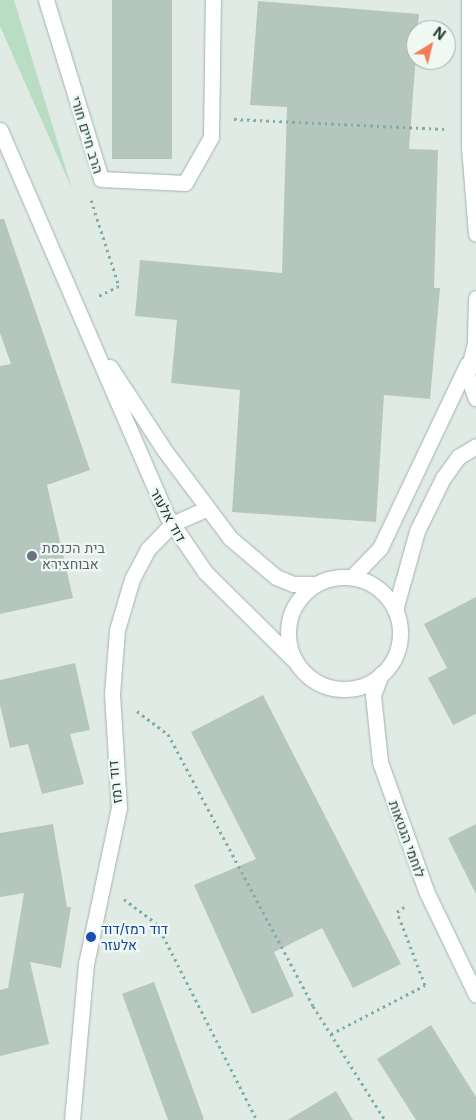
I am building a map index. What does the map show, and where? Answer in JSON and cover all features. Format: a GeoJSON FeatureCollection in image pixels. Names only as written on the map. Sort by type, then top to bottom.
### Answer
{"type":"FeatureCollection","features":[{"type":"Feature","properties":{"kind":"street","name":"הרב חיים חורי"},"geometry":{"type":"LineString","coordinates":[[46,0],[100,179],[186,183],[211,137],[213,0]]}},
{"type":"Feature","properties":{"kind":"street"},"geometry":{"type":"LineString","coordinates":[[469,0],[474,100],[470,130],[476,234]]}},
{"type":"Feature","properties":{"kind":"street","name":"דוד אלעזר"},"geometry":{"type":"LineString","coordinates":[[0,130],[92,338],[153,490],[172,524],[205,572],[294,660]]}},
{"type":"Feature","properties":{"kind":"street"},"geometry":{"type":"LineString","coordinates":[[476,298],[476,340],[467,365],[380,548],[352,577],[314,584],[290,615],[288,642],[294,660],[306,676],[330,688],[369,684],[381,674],[398,648],[395,610],[417,531],[443,478],[458,457],[476,446]]}},
{"type":"Feature","properties":{"kind":"street","name":"דוד אלעזר"},"geometry":{"type":"LineString","coordinates":[[92,338],[205,509],[258,565],[293,584],[314,584]]}},
{"type":"Feature","properties":{"kind":"street"},"geometry":{"type":"LineString","coordinates":[[467,365],[476,398]]}},
{"type":"Feature","properties":{"kind":"street","name":"דוד רמז"},"geometry":{"type":"LineString","coordinates":[[72,1120],[86,964],[119,808],[112,694],[117,630],[132,579],[148,548],[172,524],[205,509]]}},
{"type":"Feature","properties":{"kind":"street"},"geometry":{"type":"LineString","coordinates":[[352,577],[384,594],[395,610]]}},
{"type":"Feature","properties":{"kind":"street","name":"לוחמי הגטאות"},"geometry":{"type":"LineString","coordinates":[[381,674],[373,695],[380,762],[427,893],[476,995]]}},
{"type":"Feature","properties":{"kind":"path"},"geometry":{"type":"LineString","coordinates":[[211,118],[470,130]]}},
{"type":"Feature","properties":{"kind":"path"},"geometry":{"type":"LineString","coordinates":[[77,305],[119,286],[90,204],[100,179]]}},
{"type":"Feature","properties":{"kind":"path"},"geometry":{"type":"LineString","coordinates":[[112,694],[168,734],[331,1034],[385,1120]]}},
{"type":"Feature","properties":{"kind":"path"},"geometry":{"type":"LineString","coordinates":[[102,888],[132,903],[157,924],[257,1120]]}},
{"type":"Feature","properties":{"kind":"path"},"geometry":{"type":"LineString","coordinates":[[331,1034],[425,985],[397,912],[427,893]]}},
{"type":"Feature","properties":{"kind":"green space"},"geometry":{"type":"Polygon","coordinates":[[[0,0],[14,0],[72,189],[0,26],[0,0]]]}},
{"type":"Feature","properties":{"kind":"building"},"geometry":{"type":"Polygon","coordinates":[[[112,0],[172,0],[172,159],[112,159],[112,0]]]}},
{"type":"Feature","properties":{"kind":"building"},"geometry":{"type":"Polygon","coordinates":[[[258,1],[419,14],[419,20],[406,20],[406,70],[415,70],[409,149],[438,150],[434,288],[440,288],[430,399],[384,395],[376,522],[232,512],[240,390],[171,383],[177,320],[135,316],[140,260],[282,273],[287,107],[250,105],[258,1]]]}},
{"type":"Feature","properties":{"kind":"building"},"geometry":{"type":"Polygon","coordinates":[[[0,219],[4,219],[90,470],[47,485],[73,598],[0,614],[0,366],[11,364],[0,333],[0,219]]]}},
{"type":"Feature","properties":{"kind":"building"},"geometry":{"type":"Polygon","coordinates":[[[476,597],[476,714],[453,725],[428,678],[447,668],[424,624],[476,597]]]}},
{"type":"Feature","properties":{"kind":"building"},"geometry":{"type":"Polygon","coordinates":[[[75,663],[90,730],[70,734],[84,784],[42,794],[28,744],[10,748],[0,705],[0,680],[75,663]]]}},
{"type":"Feature","properties":{"kind":"building"},"geometry":{"type":"Polygon","coordinates":[[[263,695],[401,964],[353,988],[322,928],[274,952],[294,996],[252,1014],[194,885],[256,859],[191,732],[263,695]]]}},
{"type":"Feature","properties":{"kind":"building"},"geometry":{"type":"Polygon","coordinates":[[[53,824],[67,907],[71,907],[61,968],[30,962],[49,1044],[0,1056],[0,990],[8,988],[24,893],[0,897],[0,833],[53,824]]]}},
{"type":"Feature","properties":{"kind":"building"},"geometry":{"type":"Polygon","coordinates":[[[476,824],[476,894],[448,838],[476,824]]]}},
{"type":"Feature","properties":{"kind":"building"},"geometry":{"type":"Polygon","coordinates":[[[154,982],[204,1119],[168,1120],[122,994],[154,982]]]}},
{"type":"Feature","properties":{"kind":"building"},"geometry":{"type":"Polygon","coordinates":[[[431,1025],[476,1097],[476,1120],[416,1120],[377,1059],[431,1025]]]}},
{"type":"Feature","properties":{"kind":"building"},"geometry":{"type":"Polygon","coordinates":[[[336,1091],[353,1120],[288,1120],[336,1091]]]}},
{"type":"Feature","properties":{"kind":"place","name":"בית הכנסת אבוחצירא"},"geometry":{"type":"Point","coordinates":[32,556]}},
{"type":"Feature","properties":{"kind":"place","name":"דוד רמז/דוד אלעזר"},"geometry":{"type":"Point","coordinates":[91,937]}}]}
